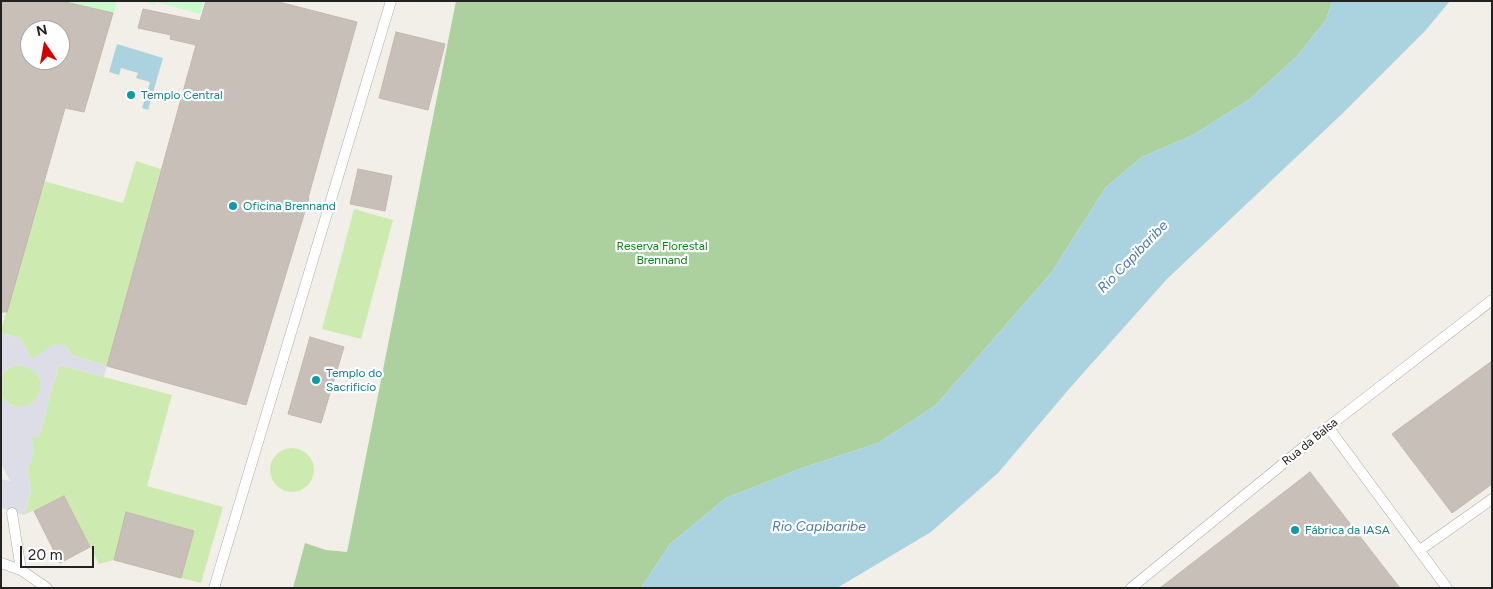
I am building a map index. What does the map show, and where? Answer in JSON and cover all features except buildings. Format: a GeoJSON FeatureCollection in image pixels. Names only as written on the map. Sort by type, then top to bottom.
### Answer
{"type":"FeatureCollection","features":[{"type":"Feature","properties":{"kind":"lane"},"geometry":{"type":"LineString","coordinates":[[214,588],[391,1]]}},
{"type":"Feature","properties":{"kind":"lane","name":"Rua da Balsa"},"geometry":{"type":"LineString","coordinates":[[1131,588],[1328,427],[1492,300]]}},
{"type":"Feature","properties":{"kind":"lane"},"geometry":{"type":"LineString","coordinates":[[1328,427],[1447,588]]}},
{"type":"Feature","properties":{"kind":"lane"},"geometry":{"type":"LineString","coordinates":[[1420,550],[1492,499]]}},
{"type":"Feature","properties":{"kind":"lane"},"geometry":{"type":"LineString","coordinates":[[12,514],[21,570]]}},
{"type":"Feature","properties":{"kind":"lane"},"geometry":{"type":"LineString","coordinates":[[1,563],[21,570],[47,588]]}},
{"type":"Feature","properties":{"kind":"green space"},"geometry":{"type":"Polygon","coordinates":[[[61,1],[111,1],[117,3],[114,14],[61,1]]]}},
{"type":"Feature","properties":{"kind":"green space"},"geometry":{"type":"Polygon","coordinates":[[[142,1],[204,1],[200,14],[156,2],[155,5],[142,1]]]}},
{"type":"Feature","properties":{"kind":"green space","name":"Reserva Florestal Brennand"},"geometry":{"type":"Polygon","coordinates":[[[456,1],[1332,1],[1326,20],[1297,56],[1250,99],[1193,135],[1142,157],[1106,187],[1051,273],[936,405],[878,443],[802,468],[726,498],[670,544],[641,588],[293,588],[305,543],[326,550],[347,552],[456,1]]]}},
{"type":"Feature","properties":{"kind":"green space"},"geometry":{"type":"Polygon","coordinates":[[[136,161],[161,169],[107,366],[72,355],[66,346],[32,359],[20,338],[1,333],[1,330],[44,181],[123,203],[136,161]]]}},
{"type":"Feature","properties":{"kind":"green space"},"geometry":{"type":"Polygon","coordinates":[[[354,209],[393,220],[361,339],[322,329],[354,209]]]}},
{"type":"Feature","properties":{"kind":"green space"},"geometry":{"type":"Polygon","coordinates":[[[20,365],[35,371],[41,386],[35,401],[20,407],[5,401],[-1,386],[5,371],[20,365]]]}},
{"type":"Feature","properties":{"kind":"green space"},"geometry":{"type":"Polygon","coordinates":[[[59,365],[172,395],[147,486],[223,507],[201,583],[181,578],[194,531],[127,512],[114,560],[99,564],[64,496],[24,515],[31,492],[28,468],[34,453],[31,436],[39,437],[59,365]]]}},
{"type":"Feature","properties":{"kind":"green space"},"geometry":{"type":"Polygon","coordinates":[[[296,448],[308,454],[313,461],[313,479],[308,486],[301,491],[288,492],[280,489],[273,482],[270,466],[273,458],[280,451],[296,448]]]}},
{"type":"Feature","properties":{"kind":"shaded area"},"geometry":{"type":"Polygon","coordinates":[[[1,333],[20,338],[32,359],[55,344],[66,346],[72,355],[107,366],[104,377],[59,365],[39,438],[32,436],[34,453],[28,468],[31,492],[24,515],[1,508],[1,479],[10,481],[1,464],[1,396],[12,406],[26,406],[37,397],[40,383],[39,376],[34,371],[21,365],[8,368],[1,376],[1,333]]]}},
{"type":"Feature","properties":{"kind":"water","name":"Rio Capibaribe"},"geometry":{"type":"Polygon","coordinates":[[[1332,1],[1450,1],[1425,31],[1343,113],[1167,279],[1069,389],[998,473],[931,532],[837,588],[641,588],[670,544],[726,498],[802,468],[878,443],[936,405],[1051,273],[1106,187],[1142,157],[1193,135],[1250,99],[1297,56],[1326,20],[1332,1]]]}},
{"type":"Feature","properties":{"kind":"water"},"geometry":{"type":"Polygon","coordinates":[[[117,44],[163,58],[148,110],[142,108],[150,82],[136,78],[138,73],[121,68],[119,75],[109,72],[117,44]]]}},
{"type":"Feature","properties":{"kind":"place","name":"Templo Central"},"geometry":{"type":"Point","coordinates":[131,95]}},
{"type":"Feature","properties":{"kind":"place","name":"Oficina Brennand"},"geometry":{"type":"Point","coordinates":[233,206]}},
{"type":"Feature","properties":{"kind":"place","name":"Templo do Sacrificío"},"geometry":{"type":"Point","coordinates":[316,380]}},
{"type":"Feature","properties":{"kind":"place","name":"Fábrica da IASA"},"geometry":{"type":"Point","coordinates":[1295,530]}}]}
